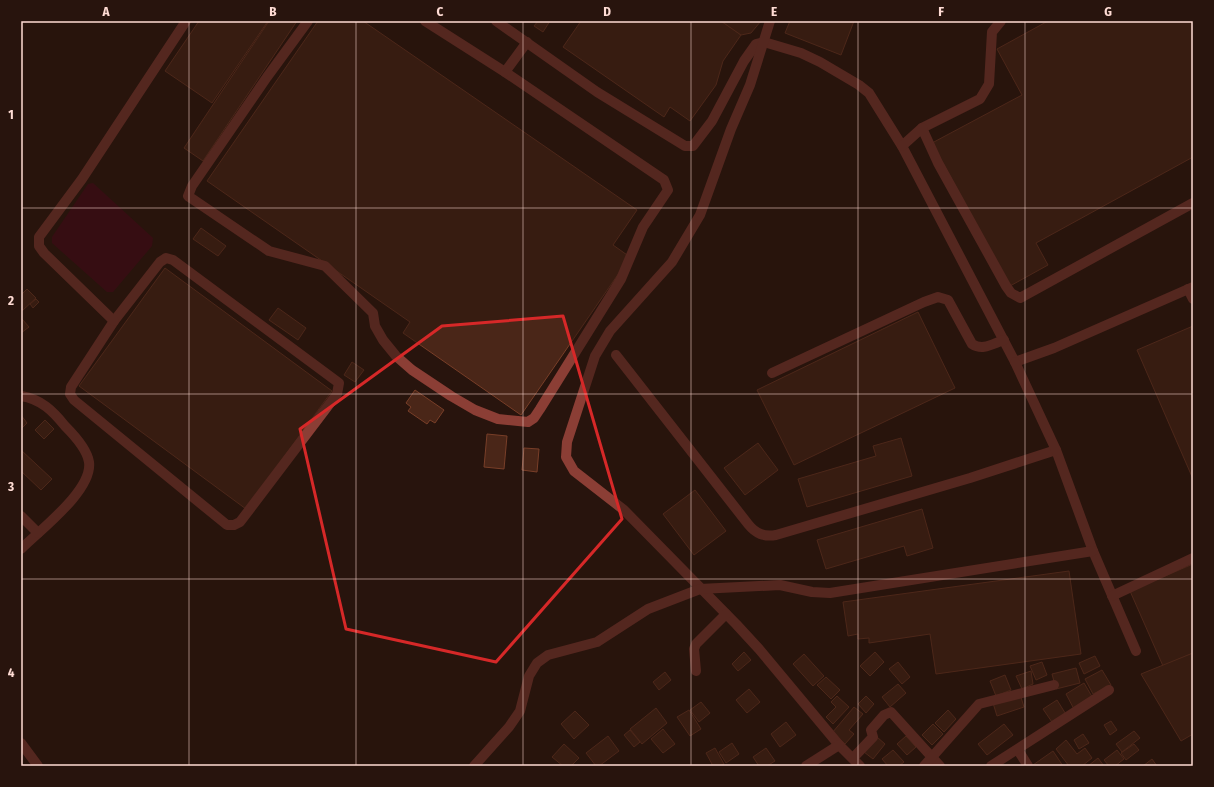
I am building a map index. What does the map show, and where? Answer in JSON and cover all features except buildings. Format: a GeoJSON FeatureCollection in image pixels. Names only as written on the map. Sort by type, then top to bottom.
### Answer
{"type":"FeatureCollection","features":[{"type":"Feature","properties":{"kind":"street"},"geometry":{"type":"LineString","coordinates":[[114,321],[44,253],[39,246],[38,237],[82,179],[186,21]]}},
{"type":"Feature","properties":{"kind":"street"},"geometry":{"type":"LineString","coordinates":[[308,21],[267,77],[192,186],[188,196],[268,251],[325,266],[373,313],[375,326],[383,340],[396,356],[412,370],[451,396],[475,410],[498,419],[528,422],[534,418],[621,279],[643,227],[668,190],[664,180],[505,72],[425,21]]}},
{"type":"Feature","properties":{"kind":"street"},"geometry":{"type":"LineString","coordinates":[[496,21],[611,100],[685,146],[693,146],[712,121],[748,54],[756,44],[764,42],[801,53],[820,62],[859,85],[869,93],[902,146],[1015,362],[1056,450],[1093,551],[1136,652]]}},
{"type":"Feature","properties":{"kind":"street"},"geometry":{"type":"LineString","coordinates":[[770,21],[750,85],[731,129],[700,215],[672,262],[610,331],[595,356],[566,451],[566,457],[574,471],[624,510],[663,549],[700,590],[726,614],[759,649],[838,745],[860,766]]}},
{"type":"Feature","properties":{"kind":"street"},"geometry":{"type":"LineString","coordinates":[[902,146],[922,128],[980,99],[989,84],[992,32],[1001,21]]}},
{"type":"Feature","properties":{"kind":"street"},"geometry":{"type":"LineString","coordinates":[[505,72],[527,42]]}},
{"type":"Feature","properties":{"kind":"street"},"geometry":{"type":"LineString","coordinates":[[922,128],[938,163],[1006,286],[1011,293],[1020,298],[1193,203]]}},
{"type":"Feature","properties":{"kind":"street"},"geometry":{"type":"LineString","coordinates":[[166,258],[173,260],[340,383],[337,394],[240,522],[234,526],[227,525],[74,400],[70,394],[71,387],[114,321],[160,262],[166,258]]}},
{"type":"Feature","properties":{"kind":"street"},"geometry":{"type":"LineString","coordinates":[[1015,362],[1054,348],[1191,288],[1193,299]]}},
{"type":"Feature","properties":{"kind":"street"},"geometry":{"type":"LineString","coordinates":[[772,373],[924,302],[938,297],[948,300],[972,344],[982,348],[1004,340]]}},
{"type":"Feature","properties":{"kind":"street"},"geometry":{"type":"LineString","coordinates":[[616,355],[748,524],[754,531],[761,534],[776,535],[970,478],[1056,450]]}},
{"type":"Feature","properties":{"kind":"street"},"geometry":{"type":"LineString","coordinates":[[21,396],[39,400],[56,415],[77,440],[89,462],[85,483],[68,503],[21,549]]}},
{"type":"Feature","properties":{"kind":"street"},"geometry":{"type":"LineString","coordinates":[[21,516],[38,533]]}},
{"type":"Feature","properties":{"kind":"street"},"geometry":{"type":"LineString","coordinates":[[474,766],[509,727],[520,711],[529,676],[537,664],[548,655],[597,642],[648,609],[700,590],[780,585],[812,592],[830,593],[1093,551]]}},
{"type":"Feature","properties":{"kind":"street"},"geometry":{"type":"LineString","coordinates":[[1112,596],[1193,558]]}},
{"type":"Feature","properties":{"kind":"street"},"geometry":{"type":"LineString","coordinates":[[696,671],[694,649],[696,644],[726,614]]}},
{"type":"Feature","properties":{"kind":"street"},"geometry":{"type":"LineString","coordinates":[[924,766],[932,755],[979,704],[1054,685]]}},
{"type":"Feature","properties":{"kind":"street"},"geometry":{"type":"LineString","coordinates":[[991,766],[1110,690]]}},
{"type":"Feature","properties":{"kind":"street"},"geometry":{"type":"LineString","coordinates":[[853,758],[873,737],[871,730],[884,715],[891,712],[932,755],[940,766]]}},
{"type":"Feature","properties":{"kind":"street"},"geometry":{"type":"LineString","coordinates":[[21,743],[38,766]]}},
{"type":"Feature","properties":{"kind":"street"},"geometry":{"type":"LineString","coordinates":[[806,766],[838,745]]}},
{"type":"Feature","properties":{"kind":"street"},"geometry":{"type":"LineString","coordinates":[[1018,750],[1028,766]]}},
{"type":"Feature","properties":{"kind":"highlighted area"},"geometry":{"type":"Polygon","coordinates":[[[563,316],[622,519],[496,662],[346,629],[300,429],[442,326],[563,316]]]}},
{"type":"Feature","properties":{"kind":"shaded area"},"geometry":{"type":"Polygon","coordinates":[[[93,183],[153,238],[152,246],[113,292],[107,292],[52,243],[52,237],[88,184],[93,183]]]}}]}
